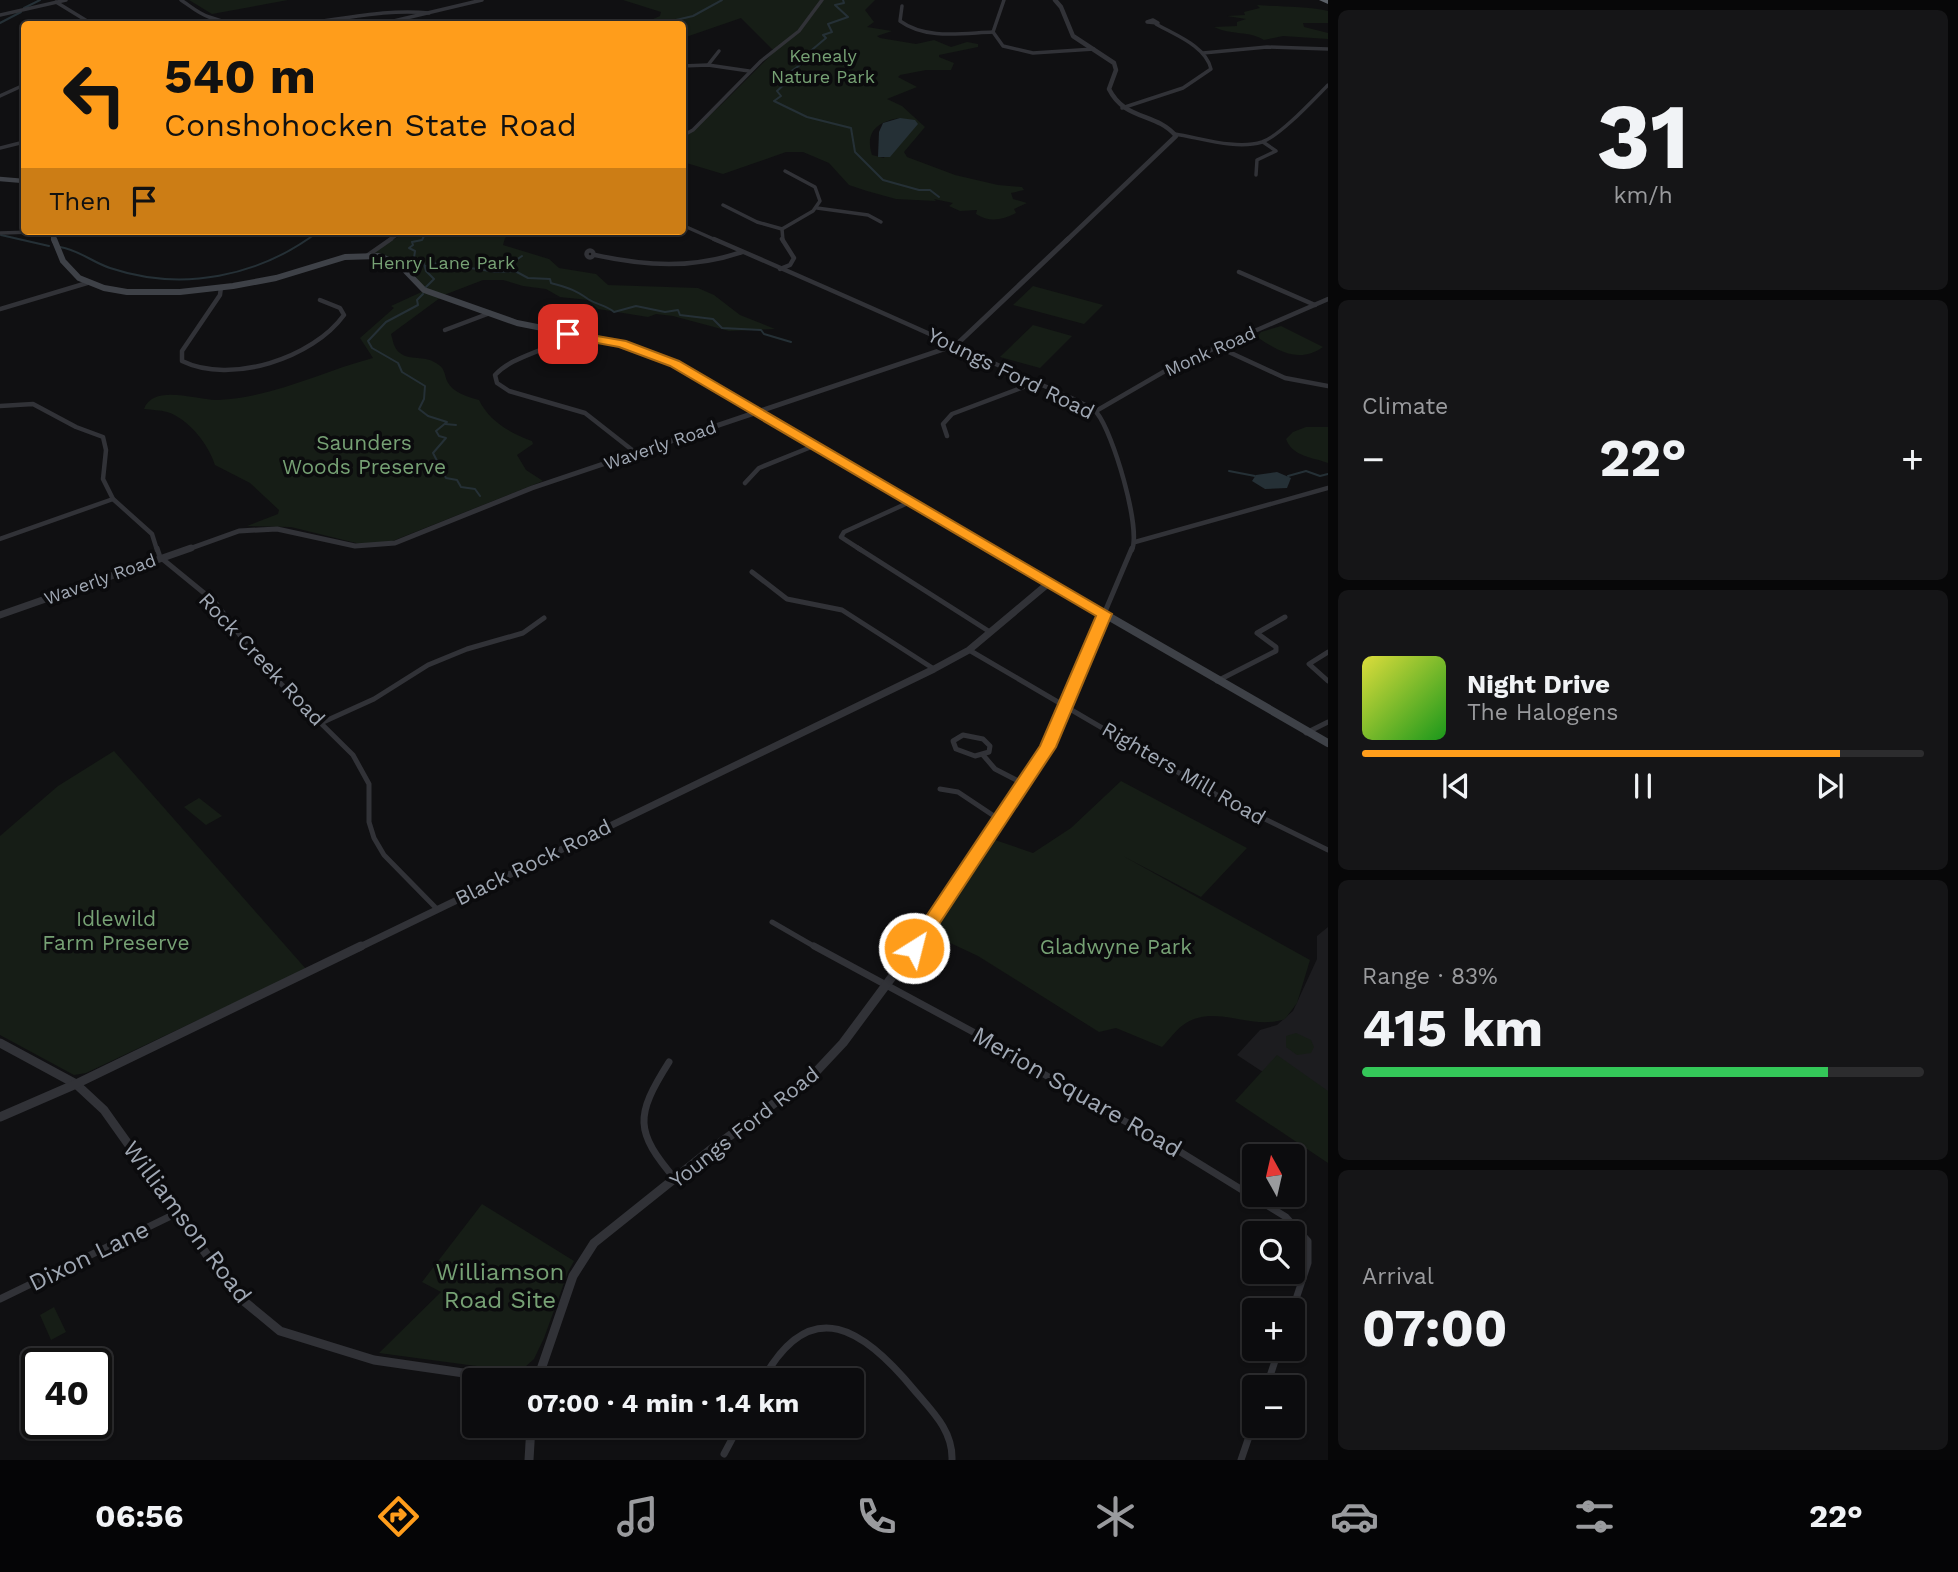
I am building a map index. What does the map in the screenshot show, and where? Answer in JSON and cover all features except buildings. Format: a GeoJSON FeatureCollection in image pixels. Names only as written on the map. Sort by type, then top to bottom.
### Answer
{"type":"FeatureCollection","features":[{"type":"Feature","properties":{"kind":"highway"},"geometry":{"type":"LineString","coordinates":[[1322,0],[1328,2]]}},
{"type":"Feature","properties":{"kind":"main road"},"geometry":{"type":"LineString","coordinates":[[0,179],[21,181]]}},
{"type":"Feature","properties":{"kind":"main road"},"geometry":{"type":"LineString","coordinates":[[53,235],[58,254],[73,272],[88,283],[108,289],[141,292],[221,287],[267,280],[349,257],[368,255],[400,264],[421,289],[517,323],[622,344],[668,360],[1328,743]]}},
{"type":"Feature","properties":{"kind":"street"},"geometry":{"type":"LineString","coordinates":[[0,15],[66,0]]}},
{"type":"Feature","properties":{"kind":"street"},"geometry":{"type":"LineString","coordinates":[[181,0],[214,21]]}},
{"type":"Feature","properties":{"kind":"street"},"geometry":{"type":"LineString","coordinates":[[394,21],[482,0]]}},
{"type":"Feature","properties":{"kind":"street"},"geometry":{"type":"LineString","coordinates":[[686,134],[693,130],[749,71],[799,31],[822,0]]}},
{"type":"Feature","properties":{"kind":"street"},"geometry":{"type":"LineString","coordinates":[[993,32],[1004,0]]}},
{"type":"Feature","properties":{"kind":"street"},"geometry":{"type":"LineString","coordinates":[[1055,0],[1062,8],[1073,36],[1106,56],[1115,66],[1109,89],[1112,98],[1122,108],[1168,128],[1175,134],[1238,144],[1264,142],[1303,111],[1328,85]]}},
{"type":"Feature","properties":{"kind":"street"},"geometry":{"type":"LineString","coordinates":[[56,2],[87,21]]}},
{"type":"Feature","properties":{"kind":"street"},"geometry":{"type":"LineString","coordinates":[[410,5],[429,13]]}},
{"type":"Feature","properties":{"kind":"street"},"geometry":{"type":"LineString","coordinates":[[902,6],[900,21],[910,28],[936,32],[993,32]]}},
{"type":"Feature","properties":{"kind":"street"},"geometry":{"type":"LineString","coordinates":[[208,17],[234,21]]}},
{"type":"Feature","properties":{"kind":"street"},"geometry":{"type":"LineString","coordinates":[[255,21],[286,19]]}},
{"type":"Feature","properties":{"kind":"street"},"geometry":{"type":"LineString","coordinates":[[1122,108],[1205,77],[1212,64],[1203,53],[1156,24]]}},
{"type":"Feature","properties":{"kind":"street"},"geometry":{"type":"LineString","coordinates":[[993,32],[1001,45],[1021,52],[1094,49]]}},
{"type":"Feature","properties":{"kind":"street"},"geometry":{"type":"LineString","coordinates":[[1203,53],[1267,47],[1328,49]]}},
{"type":"Feature","properties":{"kind":"street"},"geometry":{"type":"LineString","coordinates":[[708,65],[719,51]]}},
{"type":"Feature","properties":{"kind":"street"},"geometry":{"type":"LineString","coordinates":[[686,66],[708,65],[749,71]]}},
{"type":"Feature","properties":{"kind":"street"},"geometry":{"type":"LineString","coordinates":[[0,96],[21,86]]}},
{"type":"Feature","properties":{"kind":"street","name":"Waverly Road"},"geometry":{"type":"LineString","coordinates":[[0,615],[231,533],[256,529],[293,532],[355,546],[388,545],[532,488],[956,345],[1171,143],[1175,134]]}},
{"type":"Feature","properties":{"kind":"street"},"geometry":{"type":"LineString","coordinates":[[1256,175],[1256,160],[1276,151],[1264,142]]}},
{"type":"Feature","properties":{"kind":"street"},"geometry":{"type":"LineString","coordinates":[[0,148],[21,143]]}},
{"type":"Feature","properties":{"kind":"street"},"geometry":{"type":"LineString","coordinates":[[785,171],[816,187],[820,194],[817,208]]}},
{"type":"Feature","properties":{"kind":"street"},"geometry":{"type":"LineString","coordinates":[[723,205],[757,222],[782,229]]}},
{"type":"Feature","properties":{"kind":"street"},"geometry":{"type":"LineString","coordinates":[[780,269],[790,265],[794,258],[780,237],[782,229],[817,208],[869,215],[881,222]]}},
{"type":"Feature","properties":{"kind":"street","name":"Youngs Ford Road"},"geometry":{"type":"LineString","coordinates":[[541,1368],[566,1291],[585,1254],[607,1232],[825,1064],[928,929],[1048,747],[1068,706],[1135,542],[1133,524],[1110,436],[1096,411],[956,345],[686,227]]}},
{"type":"Feature","properties":{"kind":"street"},"geometry":{"type":"LineString","coordinates":[[0,233],[21,233]]}},
{"type":"Feature","properties":{"kind":"street"},"geometry":{"type":"LineString","coordinates":[[368,255],[396,235]]}},
{"type":"Feature","properties":{"kind":"street"},"geometry":{"type":"LineString","coordinates":[[595,254],[633,262],[684,265],[711,263],[742,252]]}},
{"type":"Feature","properties":{"kind":"street"},"geometry":{"type":"LineString","coordinates":[[1239,272],[1315,305]]}},
{"type":"Feature","properties":{"kind":"street"},"geometry":{"type":"LineString","coordinates":[[0,309],[88,283]]}},
{"type":"Feature","properties":{"kind":"street"},"geometry":{"type":"LineString","coordinates":[[221,287],[220,295],[182,351],[182,361],[195,369],[214,372],[234,370],[318,342],[331,333],[344,315],[340,308],[320,300]]}},
{"type":"Feature","properties":{"kind":"street","name":"Monk Road"},"geometry":{"type":"LineString","coordinates":[[1096,411],[1171,367],[1328,299]]}},
{"type":"Feature","properties":{"kind":"street"},"geometry":{"type":"LineString","coordinates":[[445,330],[490,313]]}},
{"type":"Feature","properties":{"kind":"street"},"geometry":{"type":"LineString","coordinates":[[568,334],[547,351],[502,367],[495,375],[496,383],[509,391],[585,413],[636,453]]}},
{"type":"Feature","properties":{"kind":"street"},"geometry":{"type":"LineString","coordinates":[[1218,347],[1280,378],[1328,386]]}},
{"type":"Feature","properties":{"kind":"street"},"geometry":{"type":"LineString","coordinates":[[947,436],[942,426],[949,415],[1037,382]]}},
{"type":"Feature","properties":{"kind":"street"},"geometry":{"type":"LineString","coordinates":[[0,406],[42,406],[71,425],[103,436],[106,450],[103,479],[113,499],[0,539]]}},
{"type":"Feature","properties":{"kind":"street"},"geometry":{"type":"LineString","coordinates":[[744,483],[759,468],[816,445]]}},
{"type":"Feature","properties":{"kind":"street"},"geometry":{"type":"LineString","coordinates":[[1135,542],[1328,488]]}},
{"type":"Feature","properties":{"kind":"street","name":"Rock Creek Road"},"geometry":{"type":"LineString","coordinates":[[113,499],[152,534],[160,557],[215,602],[263,666],[353,755],[369,783],[369,822],[374,838],[383,854],[436,908]]}},
{"type":"Feature","properties":{"kind":"street"},"geometry":{"type":"LineString","coordinates":[[912,501],[844,532],[841,537],[990,632]]}},
{"type":"Feature","properties":{"kind":"street"},"geometry":{"type":"LineString","coordinates":[[752,572],[787,599],[842,610],[934,669]]}},
{"type":"Feature","properties":{"kind":"street","name":"Black Rock Road"},"geometry":{"type":"LineString","coordinates":[[0,1117],[76,1084],[934,669],[969,650],[1049,582]]}},
{"type":"Feature","properties":{"kind":"street"},"geometry":{"type":"LineString","coordinates":[[1217,681],[1276,651],[1276,648],[1257,633],[1285,617]]}},
{"type":"Feature","properties":{"kind":"street"},"geometry":{"type":"LineString","coordinates":[[321,723],[374,699],[434,662],[460,651],[523,633],[544,618]]}},
{"type":"Feature","properties":{"kind":"street","name":"Righters Mill Road"},"geometry":{"type":"LineString","coordinates":[[969,650],[1222,798],[1328,850]]}},
{"type":"Feature","properties":{"kind":"street"},"geometry":{"type":"LineString","coordinates":[[1328,652],[1309,664],[1328,681]]}},
{"type":"Feature","properties":{"kind":"street"},"geometry":{"type":"LineString","coordinates":[[1307,733],[1328,722]]}},
{"type":"Feature","properties":{"kind":"street"},"geometry":{"type":"LineString","coordinates":[[983,755],[991,749],[985,740],[968,735],[954,739],[952,743],[956,749],[972,755],[983,755],[995,769],[1024,784]]}},
{"type":"Feature","properties":{"kind":"street"},"geometry":{"type":"LineString","coordinates":[[940,789],[958,792],[1000,820]]}},
{"type":"Feature","properties":{"kind":"street","name":"Merion Square Road"},"geometry":{"type":"LineString","coordinates":[[772,922],[975,1033],[1109,1113],[1161,1140],[1286,1217],[1308,1241],[1308,1263],[1296,1298]]}},
{"type":"Feature","properties":{"kind":"street","name":"Williamson Road"},"geometry":{"type":"LineString","coordinates":[[0,1043],[76,1084],[104,1110],[234,1293],[280,1331],[374,1360],[462,1373]]}},
{"type":"Feature","properties":{"kind":"street"},"geometry":{"type":"LineString","coordinates":[[669,1062],[647,1097],[642,1118],[650,1150],[676,1180]]}},
{"type":"Feature","properties":{"kind":"street","name":"Dixon Lane"},"geometry":{"type":"LineString","coordinates":[[0,1299],[177,1213]]}},
{"type":"Feature","properties":{"kind":"street"},"geometry":{"type":"LineString","coordinates":[[768,1368],[772,1360],[795,1336],[829,1327],[861,1337],[892,1362],[945,1427],[953,1452],[952,1460]]}},
{"type":"Feature","properties":{"kind":"street"},"geometry":{"type":"LineString","coordinates":[[529,1460],[530,1438]]}},
{"type":"Feature","properties":{"kind":"street"},"geometry":{"type":"LineString","coordinates":[[724,1454],[733,1438]]}},
{"type":"Feature","properties":{"kind":"street"},"geometry":{"type":"LineString","coordinates":[[1241,1460],[1249,1438]]}},
{"type":"Feature","properties":{"kind":"shaded area"},"geometry":{"type":"Polygon","coordinates":[[[900,118],[915,120],[918,124],[890,157],[878,157],[879,132],[883,123],[900,118]]]}},
{"type":"Feature","properties":{"kind":"shaded area"},"geometry":{"type":"Polygon","coordinates":[[[1277,472],[1291,478],[1287,488],[1265,489],[1252,481],[1256,475],[1277,472]]]}},
{"type":"Feature","properties":{"kind":"shaded area"},"geometry":{"type":"Polygon","coordinates":[[[1328,927],[1328,1115],[1237,1055],[1260,1030],[1277,1025],[1293,1011],[1317,959],[1317,936],[1328,927]]]}},
{"type":"Feature","properties":{"kind":"green space"},"geometry":{"type":"Polygon","coordinates":[[[189,0],[288,0],[212,14],[189,0]]]}},
{"type":"Feature","properties":{"kind":"green space","name":"Kenealy Nature Park"},"geometry":{"type":"Polygon","coordinates":[[[623,0],[875,0],[865,10],[874,22],[867,27],[892,31],[877,36],[880,38],[916,44],[934,40],[951,47],[967,42],[978,44],[978,47],[939,55],[954,63],[951,70],[926,70],[900,75],[898,77],[917,87],[887,99],[902,106],[925,127],[904,152],[907,157],[955,175],[998,185],[1022,187],[1024,190],[1011,193],[1013,199],[1027,203],[1014,209],[1016,213],[1001,219],[991,219],[976,214],[977,210],[960,211],[949,206],[953,203],[934,199],[936,201],[896,199],[849,185],[829,163],[803,152],[786,152],[723,174],[686,163],[686,136],[777,49],[772,49],[741,18],[686,37],[686,21],[649,21],[660,16],[661,12],[623,0]],[[900,118],[880,124],[872,133],[872,155],[884,158],[900,118]]]}},
{"type":"Feature","properties":{"kind":"green space"},"geometry":{"type":"Polygon","coordinates":[[[1257,5],[1328,11],[1328,23],[1303,23],[1304,27],[1328,33],[1328,39],[1283,36],[1264,40],[1214,27],[1237,26],[1237,22],[1246,19],[1227,16],[1245,15],[1244,12],[1260,8],[1257,5]]]}},
{"type":"Feature","properties":{"kind":"green space","name":"Saunders Woods Preserve"},"geometry":{"type":"Polygon","coordinates":[[[401,235],[510,235],[505,238],[503,245],[549,259],[559,268],[596,274],[608,285],[698,288],[714,295],[740,315],[775,329],[729,331],[673,316],[656,314],[648,317],[598,309],[588,300],[560,297],[546,289],[503,280],[483,280],[444,295],[391,334],[393,342],[396,349],[404,355],[427,359],[439,365],[452,388],[479,400],[488,414],[501,425],[532,441],[533,444],[517,455],[526,470],[543,481],[390,542],[360,544],[291,527],[247,526],[278,514],[279,510],[250,483],[215,465],[203,441],[183,420],[167,412],[144,409],[149,401],[167,395],[218,400],[258,394],[373,358],[360,338],[394,308],[391,306],[428,289],[404,265],[371,253],[401,235]]]}},
{"type":"Feature","properties":{"kind":"green space"},"geometry":{"type":"Polygon","coordinates":[[[1033,286],[1103,305],[1084,324],[1013,305],[1033,286]]]}},
{"type":"Feature","properties":{"kind":"green space"},"geometry":{"type":"Polygon","coordinates":[[[1033,325],[1072,336],[1040,368],[1000,357],[1033,325]]]}},
{"type":"Feature","properties":{"kind":"green space"},"geometry":{"type":"Polygon","coordinates":[[[1281,326],[1323,347],[1306,355],[1289,354],[1257,337],[1261,332],[1281,326]]]}},
{"type":"Feature","properties":{"kind":"green space"},"geometry":{"type":"Polygon","coordinates":[[[1306,427],[1328,427],[1328,463],[1304,456],[1289,445],[1286,439],[1293,432],[1306,427]]]}},
{"type":"Feature","properties":{"kind":"green space","name":"Idlewild Farm Preserve"},"geometry":{"type":"Polygon","coordinates":[[[114,751],[306,969],[86,1073],[74,1075],[0,1035],[0,836],[58,786],[114,751]]]}},
{"type":"Feature","properties":{"kind":"green space","name":"Gladwyne Park"},"geometry":{"type":"Polygon","coordinates":[[[1121,781],[1247,848],[1201,897],[1123,856],[1310,960],[1297,1003],[1285,1019],[1260,1022],[1210,1016],[1198,1018],[1183,1025],[1162,1047],[1116,1028],[1099,1032],[978,956],[929,933],[995,840],[1033,853],[1071,828],[1121,781]]]}},
{"type":"Feature","properties":{"kind":"green space"},"geometry":{"type":"Polygon","coordinates":[[[199,798],[222,816],[206,825],[184,807],[199,798]]]}},
{"type":"Feature","properties":{"kind":"green space"},"geometry":{"type":"Polygon","coordinates":[[[1296,1033],[1311,1040],[1314,1047],[1311,1053],[1297,1055],[1286,1047],[1286,1036],[1296,1033]]]}},
{"type":"Feature","properties":{"kind":"green space"},"geometry":{"type":"Polygon","coordinates":[[[1277,1055],[1328,1091],[1328,1163],[1306,1148],[1306,1144],[1300,1144],[1235,1101],[1277,1055]]]}},
{"type":"Feature","properties":{"kind":"green space","name":"Williamson Road Site"},"geometry":{"type":"Polygon","coordinates":[[[482,1204],[574,1261],[534,1359],[522,1368],[492,1368],[379,1353],[441,1292],[422,1282],[482,1204]]]}},
{"type":"Feature","properties":{"kind":"green space"},"geometry":{"type":"Polygon","coordinates":[[[54,1307],[66,1332],[51,1340],[40,1315],[54,1307]]]}},
{"type":"Feature","properties":{"kind":"waterway"},"geometry":{"type":"LineString","coordinates":[[24,8],[40,0]]}},
{"type":"Feature","properties":{"kind":"waterway"},"geometry":{"type":"LineString","coordinates":[[672,21],[693,16],[722,0]]}},
{"type":"Feature","properties":{"kind":"waterway"},"geometry":{"type":"LineString","coordinates":[[843,0],[844,3],[835,5],[848,17],[828,24],[832,32],[823,35],[826,38],[790,72],[788,81],[777,91],[781,96],[774,101],[807,117],[851,128],[855,152],[883,180],[919,190],[930,190],[939,197]]}},
{"type":"Feature","properties":{"kind":"waterway"},"geometry":{"type":"LineString","coordinates":[[0,23],[21,12]]}},
{"type":"Feature","properties":{"kind":"waterway"},"geometry":{"type":"LineString","coordinates":[[1,235],[49,246]]}},
{"type":"Feature","properties":{"kind":"waterway"},"geometry":{"type":"LineString","coordinates":[[60,247],[110,268],[137,275],[192,279],[219,276],[271,260],[313,235]]}},
{"type":"Feature","properties":{"kind":"waterway"},"geometry":{"type":"LineString","coordinates":[[424,235],[422,240],[412,242],[413,245],[409,248],[415,251],[414,258],[423,261],[426,271],[434,279],[426,287]]}},
{"type":"Feature","properties":{"kind":"waterway"},"geometry":{"type":"LineString","coordinates":[[496,269],[503,269],[522,256]]}},
{"type":"Feature","properties":{"kind":"waterway"},"geometry":{"type":"LineString","coordinates":[[426,266],[437,263],[497,272],[515,271],[528,278],[550,279],[551,283],[575,291],[614,312],[636,306],[665,312],[678,310],[680,315],[713,319],[722,328],[761,330],[764,334],[791,342]]}},
{"type":"Feature","properties":{"kind":"waterway"},"geometry":{"type":"LineString","coordinates":[[423,294],[417,300],[418,305],[386,322],[368,341],[372,348],[398,363],[402,372],[425,386],[424,399],[419,409],[428,416],[447,422],[436,431],[439,436],[446,438],[433,453],[446,478],[457,480],[461,487],[475,489],[480,496]]}},
{"type":"Feature","properties":{"kind":"waterway"},"geometry":{"type":"LineString","coordinates":[[445,424],[456,425]]}},
{"type":"Feature","properties":{"kind":"waterway"},"geometry":{"type":"LineString","coordinates":[[1229,471],[1255,476]]}},
{"type":"Feature","properties":{"kind":"waterway"},"geometry":{"type":"LineString","coordinates":[[1288,476],[1306,471],[1320,476],[1328,474]]}},
{"type":"Feature","properties":{"kind":"route"},"geometry":{"type":"LineString","coordinates":[[568,334],[622,344],[675,363],[1104,614],[1048,747],[914,948]]}},
{"type":"Feature","properties":{"kind":"park label","name":"Henry Lane Park"},"geometry":{"type":"Point","coordinates":[443,262]}}]}
